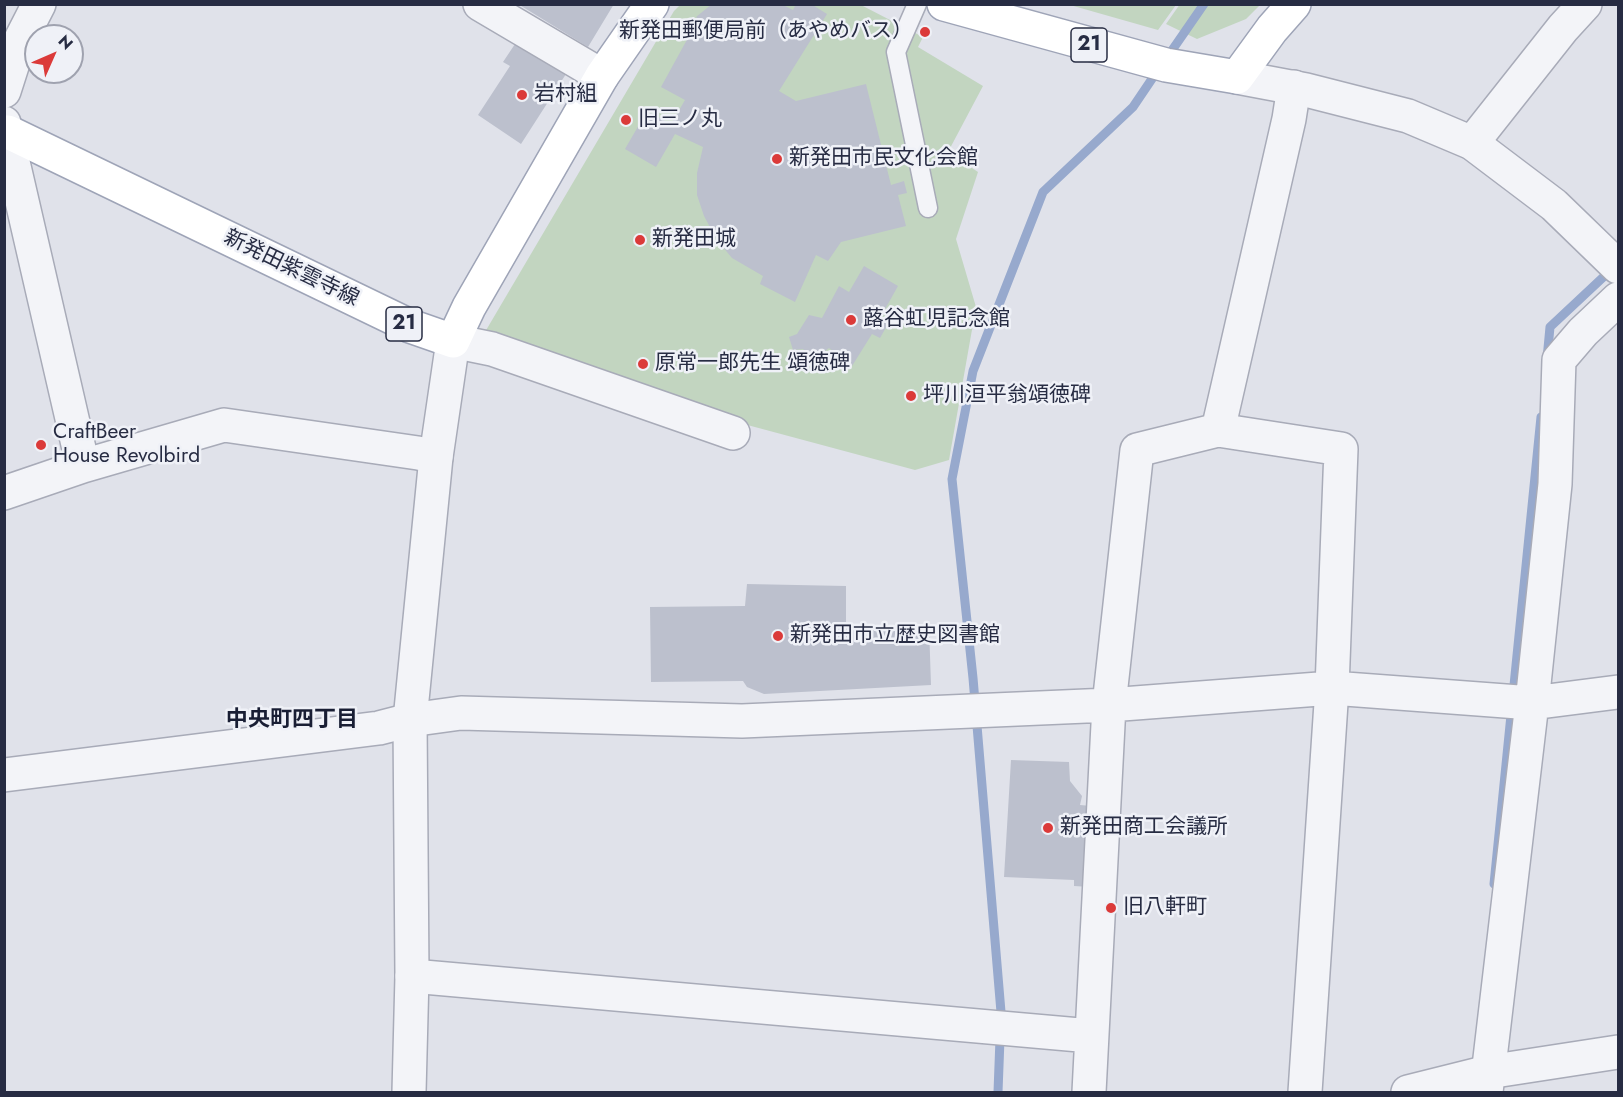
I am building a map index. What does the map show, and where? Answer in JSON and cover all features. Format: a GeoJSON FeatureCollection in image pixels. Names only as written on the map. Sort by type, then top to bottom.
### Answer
{"type":"FeatureCollection","features":[{"type":"Feature","properties":{"kind":"main road","name":"21"},"geometry":{"type":"LineString","coordinates":[[453,341],[469,307],[602,76],[652,4]]}},
{"type":"Feature","properties":{"kind":"main road","name":"21"},"geometry":{"type":"LineString","coordinates":[[944,4],[1166,65],[1236,77]]}},
{"type":"Feature","properties":{"kind":"main road"},"geometry":{"type":"LineString","coordinates":[[1236,77],[1294,4]]}},
{"type":"Feature","properties":{"kind":"main road","name":"新発田紫雲寺線"},"geometry":{"type":"LineString","coordinates":[[6,129],[410,327],[453,341]]}},
{"type":"Feature","properties":{"kind":"street"},"geometry":{"type":"LineString","coordinates":[[4,92],[20,41],[39,4]]}},
{"type":"Feature","properties":{"kind":"street"},"geometry":{"type":"LineString","coordinates":[[480,4],[602,76]]}},
{"type":"Feature","properties":{"kind":"street"},"geometry":{"type":"LineString","coordinates":[[1472,143],[1563,28],[1585,4]]}},
{"type":"Feature","properties":{"kind":"street"},"geometry":{"type":"LineString","coordinates":[[1236,77],[1294,87],[1408,116],[1472,143],[1554,206],[1618,267]]}},
{"type":"Feature","properties":{"kind":"street"},"geometry":{"type":"LineString","coordinates":[[1218,430],[1289,119],[1294,87]]}},
{"type":"Feature","properties":{"kind":"street"},"geometry":{"type":"LineString","coordinates":[[6,129],[83,466]]}},
{"type":"Feature","properties":{"kind":"street"},"geometry":{"type":"LineString","coordinates":[[1487,1082],[1532,703],[1555,484],[1559,360],[1583,332],[1618,299]]}},
{"type":"Feature","properties":{"kind":"street"},"geometry":{"type":"LineString","coordinates":[[409,1092],[412,976],[410,720],[436,457],[453,341],[492,349],[733,433]]}},
{"type":"Feature","properties":{"kind":"street"},"geometry":{"type":"LineString","coordinates":[[4,493],[83,466],[224,425],[436,457]]}},
{"type":"Feature","properties":{"kind":"street"},"geometry":{"type":"LineString","coordinates":[[1089,1092],[1109,705],[1137,450],[1218,430],[1341,449],[1332,688],[1305,1092]]}},
{"type":"Feature","properties":{"kind":"street"},"geometry":{"type":"LineString","coordinates":[[4,775],[379,728],[410,720],[461,713],[742,720],[1109,705],[1332,688],[1532,703],[1618,692]]}},
{"type":"Feature","properties":{"kind":"street"},"geometry":{"type":"LineString","coordinates":[[412,976],[1091,1036]]}},
{"type":"Feature","properties":{"kind":"street"},"geometry":{"type":"LineString","coordinates":[[1408,1092],[1487,1082],[1618,1052]]}},
{"type":"Feature","properties":{"kind":"lane"},"geometry":{"type":"LineString","coordinates":[[917,4],[896,52],[928,208]]}},
{"type":"Feature","properties":{"kind":"green space"},"geometry":{"type":"Polygon","coordinates":[[[1180,4],[1260,5],[1246,19],[1197,39],[1166,24],[1180,4]]]}},
{"type":"Feature","properties":{"kind":"green space"},"geometry":{"type":"Polygon","coordinates":[[[680,5],[861,5],[923,37],[918,47],[983,86],[948,152],[978,172],[956,239],[976,307],[949,460],[915,470],[740,423],[485,332],[674,11],[680,5]]]}},
{"type":"Feature","properties":{"kind":"green space"},"geometry":{"type":"Polygon","coordinates":[[[1070,5],[1176,5],[1158,30],[1070,5]]]}},
{"type":"Feature","properties":{"kind":"building"},"geometry":{"type":"Polygon","coordinates":[[[518,4],[614,4],[588,47],[518,4]]]}},
{"type":"Feature","properties":{"kind":"building"},"geometry":{"type":"Polygon","coordinates":[[[712,4],[781,4],[793,10],[796,4],[811,4],[827,14],[779,91],[796,101],[866,84],[891,185],[904,181],[907,193],[898,195],[906,226],[841,242],[828,261],[816,255],[795,302],[760,284],[763,276],[732,258],[717,240],[704,216],[697,195],[697,173],[703,147],[675,134],[656,167],[625,149],[647,111],[671,124],[685,100],[661,87],[689,36],[691,37],[702,22],[696,17],[712,4]]]}},
{"type":"Feature","properties":{"kind":"building","name":"岩村組"},"geometry":{"type":"Polygon","coordinates":[[[517,41],[566,74],[521,144],[478,115],[510,66],[503,62],[517,41]]]}},
{"type":"Feature","properties":{"kind":"building"},"geometry":{"type":"Polygon","coordinates":[[[864,266],[898,286],[880,318],[888,324],[880,338],[872,334],[852,366],[829,348],[812,360],[803,349],[793,350],[789,337],[797,334],[809,315],[822,318],[839,286],[849,292],[864,266]]]}},
{"type":"Feature","properties":{"kind":"building"},"geometry":{"type":"Polygon","coordinates":[[[747,584],[846,586],[846,625],[929,626],[931,685],[764,694],[747,687],[743,681],[651,682],[650,607],[745,606],[747,584]]]}},
{"type":"Feature","properties":{"kind":"building","name":"新発田商工会議所"},"geometry":{"type":"Polygon","coordinates":[[[1011,760],[1069,762],[1070,781],[1082,796],[1080,805],[1091,806],[1090,887],[1074,886],[1074,880],[1004,877],[1011,760]]]}},
{"type":"Feature","properties":{"kind":"waterway"},"geometry":{"type":"LineString","coordinates":[[1166,59],[1204,4]]}},
{"type":"Feature","properties":{"kind":"waterway"},"geometry":{"type":"LineString","coordinates":[[998,1092],[1001,1012],[973,678],[952,479],[973,371],[1043,192],[1133,107],[1158,70]]}},
{"type":"Feature","properties":{"kind":"waterway"},"geometry":{"type":"LineString","coordinates":[[1547,359],[1550,327],[1613,268]]}},
{"type":"Feature","properties":{"kind":"waterway"},"geometry":{"type":"LineString","coordinates":[[1494,884],[1541,417]]}},
{"type":"Feature","properties":{"kind":"place","name":"新発田郵便局前（あやめバス）"},"geometry":{"type":"Point","coordinates":[925,32]}},
{"type":"Feature","properties":{"kind":"place","name":"岩村組"},"geometry":{"type":"Point","coordinates":[522,95]}},
{"type":"Feature","properties":{"kind":"place","name":"旧三ノ丸"},"geometry":{"type":"Point","coordinates":[626,120]}},
{"type":"Feature","properties":{"kind":"place","name":"新発田市民文化会館"},"geometry":{"type":"Point","coordinates":[777,159]}},
{"type":"Feature","properties":{"kind":"place","name":"新発田城"},"geometry":{"type":"Point","coordinates":[640,240]}},
{"type":"Feature","properties":{"kind":"place","name":"蕗谷虹児記念館"},"geometry":{"type":"Point","coordinates":[851,320]}},
{"type":"Feature","properties":{"kind":"place","name":"原常一郎先生 頌徳碑"},"geometry":{"type":"Point","coordinates":[643,364]}},
{"type":"Feature","properties":{"kind":"place","name":"坪川洹平翁頌徳碑"},"geometry":{"type":"Point","coordinates":[911,396]}},
{"type":"Feature","properties":{"kind":"place","name":"CraftBeer House Revolbird"},"geometry":{"type":"Point","coordinates":[41,445]}},
{"type":"Feature","properties":{"kind":"place","name":"新発田市立歴史図書館"},"geometry":{"type":"Point","coordinates":[778,636]}},
{"type":"Feature","properties":{"kind":"place","name":"新発田商工会議所"},"geometry":{"type":"Point","coordinates":[1048,828]}},
{"type":"Feature","properties":{"kind":"place","name":"旧八軒町"},"geometry":{"type":"Point","coordinates":[1111,908]}},
{"type":"Feature","properties":{"kind":"district","name":"中央町四丁目"},"geometry":{"type":"Point","coordinates":[292,721]}}]}
